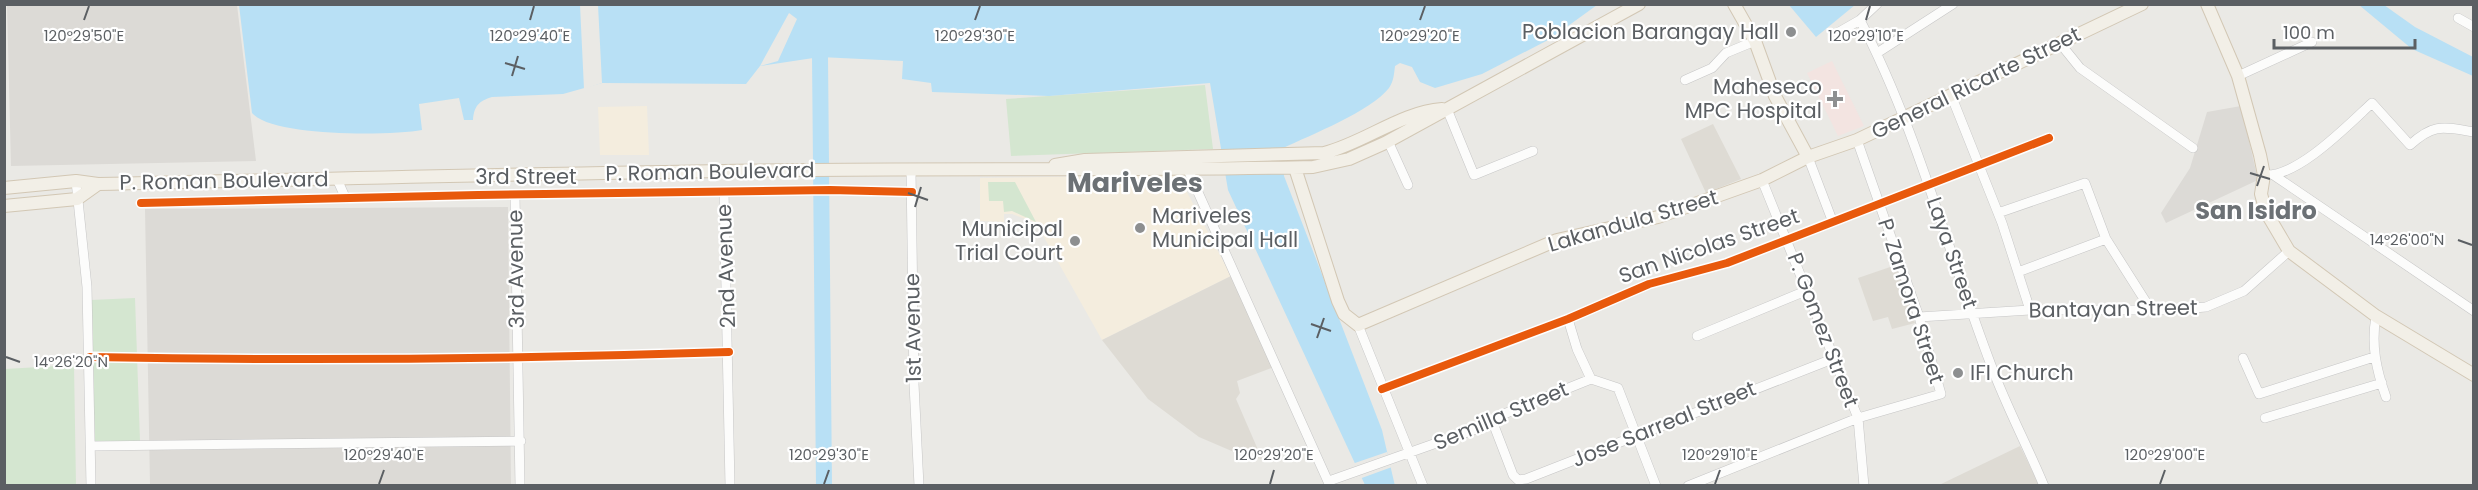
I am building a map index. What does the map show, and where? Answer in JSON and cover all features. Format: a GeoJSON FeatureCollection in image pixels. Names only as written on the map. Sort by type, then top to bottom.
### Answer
{"type":"FeatureCollection","features":[{"type":"Feature","properties":{"kind":"main road","name":"P. Roman Boulevard"},"geometry":{"type":"LineString","coordinates":[[1033,169],[1085,160],[1328,165],[1349,159],[1388,141],[1639,4]]}},
{"type":"Feature","properties":{"kind":"main road"},"geometry":{"type":"LineString","coordinates":[[1734,4],[1755,41],[1775,96],[1808,157]]}},
{"type":"Feature","properties":{"kind":"main road","name":"General Ricarte Street"},"geometry":{"type":"LineString","coordinates":[[1808,157],[1857,140],[2142,4]]}},
{"type":"Feature","properties":{"kind":"main road"},"geometry":{"type":"LineString","coordinates":[[2207,4],[2238,76],[2270,175],[2261,194],[2265,212],[2289,251],[2376,316],[2474,375]]}},
{"type":"Feature","properties":{"kind":"main road","name":"P. Roman Boulevard"},"geometry":{"type":"LineString","coordinates":[[1289,164],[1346,148],[1426,110],[1447,109]]}},
{"type":"Feature","properties":{"kind":"main road","name":"Lakandula Street"},"geometry":{"type":"LineString","coordinates":[[1358,325],[1557,240],[1658,217],[1762,180],[1808,157]]}},
{"type":"Feature","properties":{"kind":"main road","name":"P. Roman Boulevard"},"geometry":{"type":"LineString","coordinates":[[7,188],[76,181],[98,184],[487,174],[811,170],[1188,170],[1213,163]]}},
{"type":"Feature","properties":{"kind":"main road"},"geometry":{"type":"LineString","coordinates":[[1289,164],[1338,301],[1350,321],[1358,325]]}},
{"type":"Feature","properties":{"kind":"main road","name":"P. Roman Boulevard"},"geometry":{"type":"LineString","coordinates":[[7,206],[76,199],[98,184]]}},
{"type":"Feature","properties":{"kind":"street"},"geometry":{"type":"LineString","coordinates":[[1839,32],[1860,20],[1877,4]]}},
{"type":"Feature","properties":{"kind":"street"},"geometry":{"type":"LineString","coordinates":[[1877,53],[1953,4]]}},
{"type":"Feature","properties":{"kind":"street"},"geometry":{"type":"LineString","coordinates":[[2458,18],[2474,27]]}},
{"type":"Feature","properties":{"kind":"street","name":"Laya Street"},"geometry":{"type":"LineString","coordinates":[[1860,20],[1877,53],[1904,117],[1991,366],[2044,486]]}},
{"type":"Feature","properties":{"kind":"street"},"geometry":{"type":"LineString","coordinates":[[1685,80],[1712,68],[1726,53],[1755,41]]}},
{"type":"Feature","properties":{"kind":"street"},"geometry":{"type":"LineString","coordinates":[[2059,42],[2080,68],[2193,148]]}},
{"type":"Feature","properties":{"kind":"street"},"geometry":{"type":"LineString","coordinates":[[2238,76],[2312,42]]}},
{"type":"Feature","properties":{"kind":"street"},"geometry":{"type":"LineString","coordinates":[[1951,95],[1998,213],[2030,310]]}},
{"type":"Feature","properties":{"kind":"street"},"geometry":{"type":"LineString","coordinates":[[2474,132],[2443,127],[2425,131],[2410,145],[2372,103],[2330,142],[2270,175],[2474,311]]}},
{"type":"Feature","properties":{"kind":"street"},"geometry":{"type":"LineString","coordinates":[[1447,109],[1474,175],[1533,151]]}},
{"type":"Feature","properties":{"kind":"street","name":"San Nicolas Street"},"geometry":{"type":"LineString","coordinates":[[1382,389],[1568,319],[1649,285],[1728,262],[2049,138]]}},
{"type":"Feature","properties":{"kind":"street","name":"P. Zamora Street"},"geometry":{"type":"LineString","coordinates":[[1857,140],[1919,317],[1941,394],[1858,418]]}},
{"type":"Feature","properties":{"kind":"street"},"geometry":{"type":"LineString","coordinates":[[1388,141],[1408,185]]}},
{"type":"Feature","properties":{"kind":"street"},"geometry":{"type":"LineString","coordinates":[[1808,157],[1832,220]]}},
{"type":"Feature","properties":{"kind":"street","name":"1st Avenue"},"geometry":{"type":"LineString","coordinates":[[911,170],[914,384],[920,486]]}},
{"type":"Feature","properties":{"kind":"street"},"geometry":{"type":"LineString","coordinates":[[1188,170],[1330,483]]}},
{"type":"Feature","properties":{"kind":"street"},"geometry":{"type":"LineString","coordinates":[[478,195],[487,174]]}},
{"type":"Feature","properties":{"kind":"street"},"geometry":{"type":"LineString","coordinates":[[337,179],[346,199]]}},
{"type":"Feature","properties":{"kind":"street","name":"P. Gomez Street"},"geometry":{"type":"LineString","coordinates":[[1762,180],[1788,239],[1858,418],[1864,486]]}},
{"type":"Feature","properties":{"kind":"street"},"geometry":{"type":"LineString","coordinates":[[76,181],[76,199],[87,287],[91,486]]}},
{"type":"Feature","properties":{"kind":"street"},"geometry":{"type":"LineString","coordinates":[[1998,213],[2085,183],[2106,239],[2151,310]]}},
{"type":"Feature","properties":{"kind":"street","name":"3rd Street"},"geometry":{"type":"LineString","coordinates":[[141,203],[724,191],[912,192]]}},
{"type":"Feature","properties":{"kind":"street","name":"2nd Avenue"},"geometry":{"type":"LineString","coordinates":[[724,191],[730,486]]}},
{"type":"Feature","properties":{"kind":"street","name":"3rd Avenue"},"geometry":{"type":"LineString","coordinates":[[515,196],[520,486]]}},
{"type":"Feature","properties":{"kind":"street"},"geometry":{"type":"LineString","coordinates":[[2018,272],[2106,239]]}},
{"type":"Feature","properties":{"kind":"street","name":"Bantayan Street"},"geometry":{"type":"LineString","coordinates":[[1919,317],[2030,310],[2151,310],[2206,307],[2244,291],[2289,251]]}},
{"type":"Feature","properties":{"kind":"street"},"geometry":{"type":"LineString","coordinates":[[1697,336],[1808,290]]}},
{"type":"Feature","properties":{"kind":"street"},"geometry":{"type":"LineString","coordinates":[[2376,316],[2372,337],[2374,357],[2386,397]]}},
{"type":"Feature","properties":{"kind":"street"},"geometry":{"type":"LineString","coordinates":[[1568,319],[1577,349],[1591,378],[1618,387],[1656,486]]}},
{"type":"Feature","properties":{"kind":"street"},"geometry":{"type":"LineString","coordinates":[[1358,325],[1423,486]]}},
{"type":"Feature","properties":{"kind":"street"},"geometry":{"type":"LineString","coordinates":[[90,357],[305,361],[517,359],[729,352]]}},
{"type":"Feature","properties":{"kind":"street"},"geometry":{"type":"LineString","coordinates":[[2243,358],[2259,394],[2374,357]]}},
{"type":"Feature","properties":{"kind":"street","name":"Jose Sarreal Street"},"geometry":{"type":"LineString","coordinates":[[1493,423],[1513,475],[1518,480],[1526,479],[1835,358]]}},
{"type":"Feature","properties":{"kind":"street","name":"Semilla Street"},"geometry":{"type":"LineString","coordinates":[[1330,483],[1493,423],[1499,416],[1591,378]]}},
{"type":"Feature","properties":{"kind":"street"},"geometry":{"type":"LineString","coordinates":[[2265,418],[2382,383]]}},
{"type":"Feature","properties":{"kind":"street"},"geometry":{"type":"LineString","coordinates":[[1688,486],[1858,418]]}},
{"type":"Feature","properties":{"kind":"street"},"geometry":{"type":"LineString","coordinates":[[91,446],[520,441]]}},
{"type":"Feature","properties":{"kind":"shaded area"},"geometry":{"type":"Polygon","coordinates":[[[7,5],[237,5],[256,161],[11,166],[7,5]]]}},
{"type":"Feature","properties":{"kind":"shaded area","name":"Maheseco MPC Hospital"},"geometry":{"type":"Polygon","coordinates":[[[1832,61],[1864,126],[1838,136],[1807,73],[1832,61]]]}},
{"type":"Feature","properties":{"kind":"shaded area"},"geometry":{"type":"Polygon","coordinates":[[[647,106],[649,155],[600,155],[598,107],[647,106]]]}},
{"type":"Feature","properties":{"kind":"shaded area"},"geometry":{"type":"Polygon","coordinates":[[[2241,106],[2258,180],[2166,223],[2161,213],[2190,168],[2207,112],[2241,106]]]}},
{"type":"Feature","properties":{"kind":"shaded area"},"geometry":{"type":"Polygon","coordinates":[[[1713,124],[1741,179],[1706,193],[1681,139],[1713,124]]]}},
{"type":"Feature","properties":{"kind":"shaded area"},"geometry":{"type":"Polygon","coordinates":[[[1178,175],[1231,276],[1102,340],[1036,223],[1012,214],[1004,214],[1004,222],[980,221],[980,178],[1178,175]]]}},
{"type":"Feature","properties":{"kind":"shaded area"},"geometry":{"type":"Polygon","coordinates":[[[508,207],[511,485],[150,485],[145,209],[508,207]]]}},
{"type":"Feature","properties":{"kind":"shaded area"},"geometry":{"type":"Polygon","coordinates":[[[1896,265],[1915,323],[1892,329],[1888,317],[1873,321],[1858,278],[1896,265]]]}},
{"type":"Feature","properties":{"kind":"shaded area"},"geometry":{"type":"Polygon","coordinates":[[[1231,276],[1274,367],[1237,381],[1240,393],[1236,399],[1262,459],[1241,455],[1199,437],[1148,399],[1102,340],[1231,276]]]}},
{"type":"Feature","properties":{"kind":"shaded area"},"geometry":{"type":"Polygon","coordinates":[[[2020,446],[2039,485],[1937,486],[2020,446]]]}},
{"type":"Feature","properties":{"kind":"green space"},"geometry":{"type":"Polygon","coordinates":[[[1205,85],[1213,149],[1011,156],[1006,99],[1205,85]]]}},
{"type":"Feature","properties":{"kind":"green space"},"geometry":{"type":"Polygon","coordinates":[[[988,182],[1015,182],[1036,222],[1012,211],[1004,212],[1003,201],[989,201],[988,182]]]}},
{"type":"Feature","properties":{"kind":"green space"},"geometry":{"type":"Polygon","coordinates":[[[135,298],[140,441],[94,442],[91,300],[135,298]]]}},
{"type":"Feature","properties":{"kind":"green space"},"geometry":{"type":"Polygon","coordinates":[[[74,365],[76,485],[5,485],[5,369],[74,365]]]}},
{"type":"Feature","properties":{"kind":"water"},"geometry":{"type":"Polygon","coordinates":[[[239,5],[1597,5],[1550,39],[1482,74],[1435,88],[1420,82],[1412,67],[1400,63],[1395,66],[1389,88],[1369,105],[1340,122],[1283,148],[1284,176],[1382,430],[1395,486],[1365,485],[1228,190],[1210,83],[1049,96],[932,92],[931,83],[902,79],[903,61],[820,57],[760,66],[746,84],[602,83],[563,94],[492,97],[478,105],[473,120],[464,120],[459,98],[419,104],[422,130],[359,134],[306,131],[264,121],[252,113],[239,5]]]}},
{"type":"Feature","properties":{"kind":"water"},"geometry":{"type":"Polygon","coordinates":[[[1789,5],[1855,5],[1816,37],[1789,5]]]}},
{"type":"Feature","properties":{"kind":"water"},"geometry":{"type":"Polygon","coordinates":[[[2359,5],[2384,5],[2415,27],[2473,57],[2473,76],[2412,49],[2359,5]]]}},
{"type":"Feature","properties":{"kind":"pier"},"geometry":{"type":"Polygon","coordinates":[[[580,5],[598,5],[602,83],[584,89],[580,5]]]}},
{"type":"Feature","properties":{"kind":"pier"},"geometry":{"type":"Polygon","coordinates":[[[789,13],[797,19],[778,61],[760,66],[789,13]]]}},
{"type":"Feature","properties":{"kind":"pier"},"geometry":{"type":"Polygon","coordinates":[[[1387,452],[1392,467],[1359,479],[1352,464],[1387,452]]]}},
{"type":"Feature","properties":{"kind":"waterway"},"geometry":{"type":"LineString","coordinates":[[820,57],[824,486]]}},
{"type":"Feature","properties":{"kind":"waterway"},"geometry":{"type":"LineString","coordinates":[[4,153],[4,169]]}},
{"type":"Feature","properties":{"kind":"cycle path"},"geometry":{"type":"LineString","coordinates":[[1382,389],[1568,319],[1649,284],[1727,263],[2049,138]]}},
{"type":"Feature","properties":{"kind":"cycle path"},"geometry":{"type":"LineString","coordinates":[[141,203],[478,195],[830,190],[912,192]]}},
{"type":"Feature","properties":{"kind":"cycle path"},"geometry":{"type":"LineString","coordinates":[[90,357],[410,359],[729,352]]}},
{"type":"Feature","properties":{"kind":"place","name":"Poblacion Barangay Hall"},"geometry":{"type":"Point","coordinates":[1791,32]}},
{"type":"Feature","properties":{"kind":"place","name":"Maheseco MPC Hospital"},"geometry":{"type":"Point","coordinates":[1835,99]}},
{"type":"Feature","properties":{"kind":"place","name":"Mariveles Municipal Hall"},"geometry":{"type":"Point","coordinates":[1140,228]}},
{"type":"Feature","properties":{"kind":"place","name":"Municipal Trial Court"},"geometry":{"type":"Point","coordinates":[1075,241]}},
{"type":"Feature","properties":{"kind":"place","name":"IFI Church"},"geometry":{"type":"Point","coordinates":[1958,373]}},
{"type":"Feature","properties":{"kind":"district","name":"Mariveles"},"geometry":{"type":"Point","coordinates":[1135,183]}},
{"type":"Feature","properties":{"kind":"district","name":"San Isidro"},"geometry":{"type":"Point","coordinates":[2256,211]}}]}
